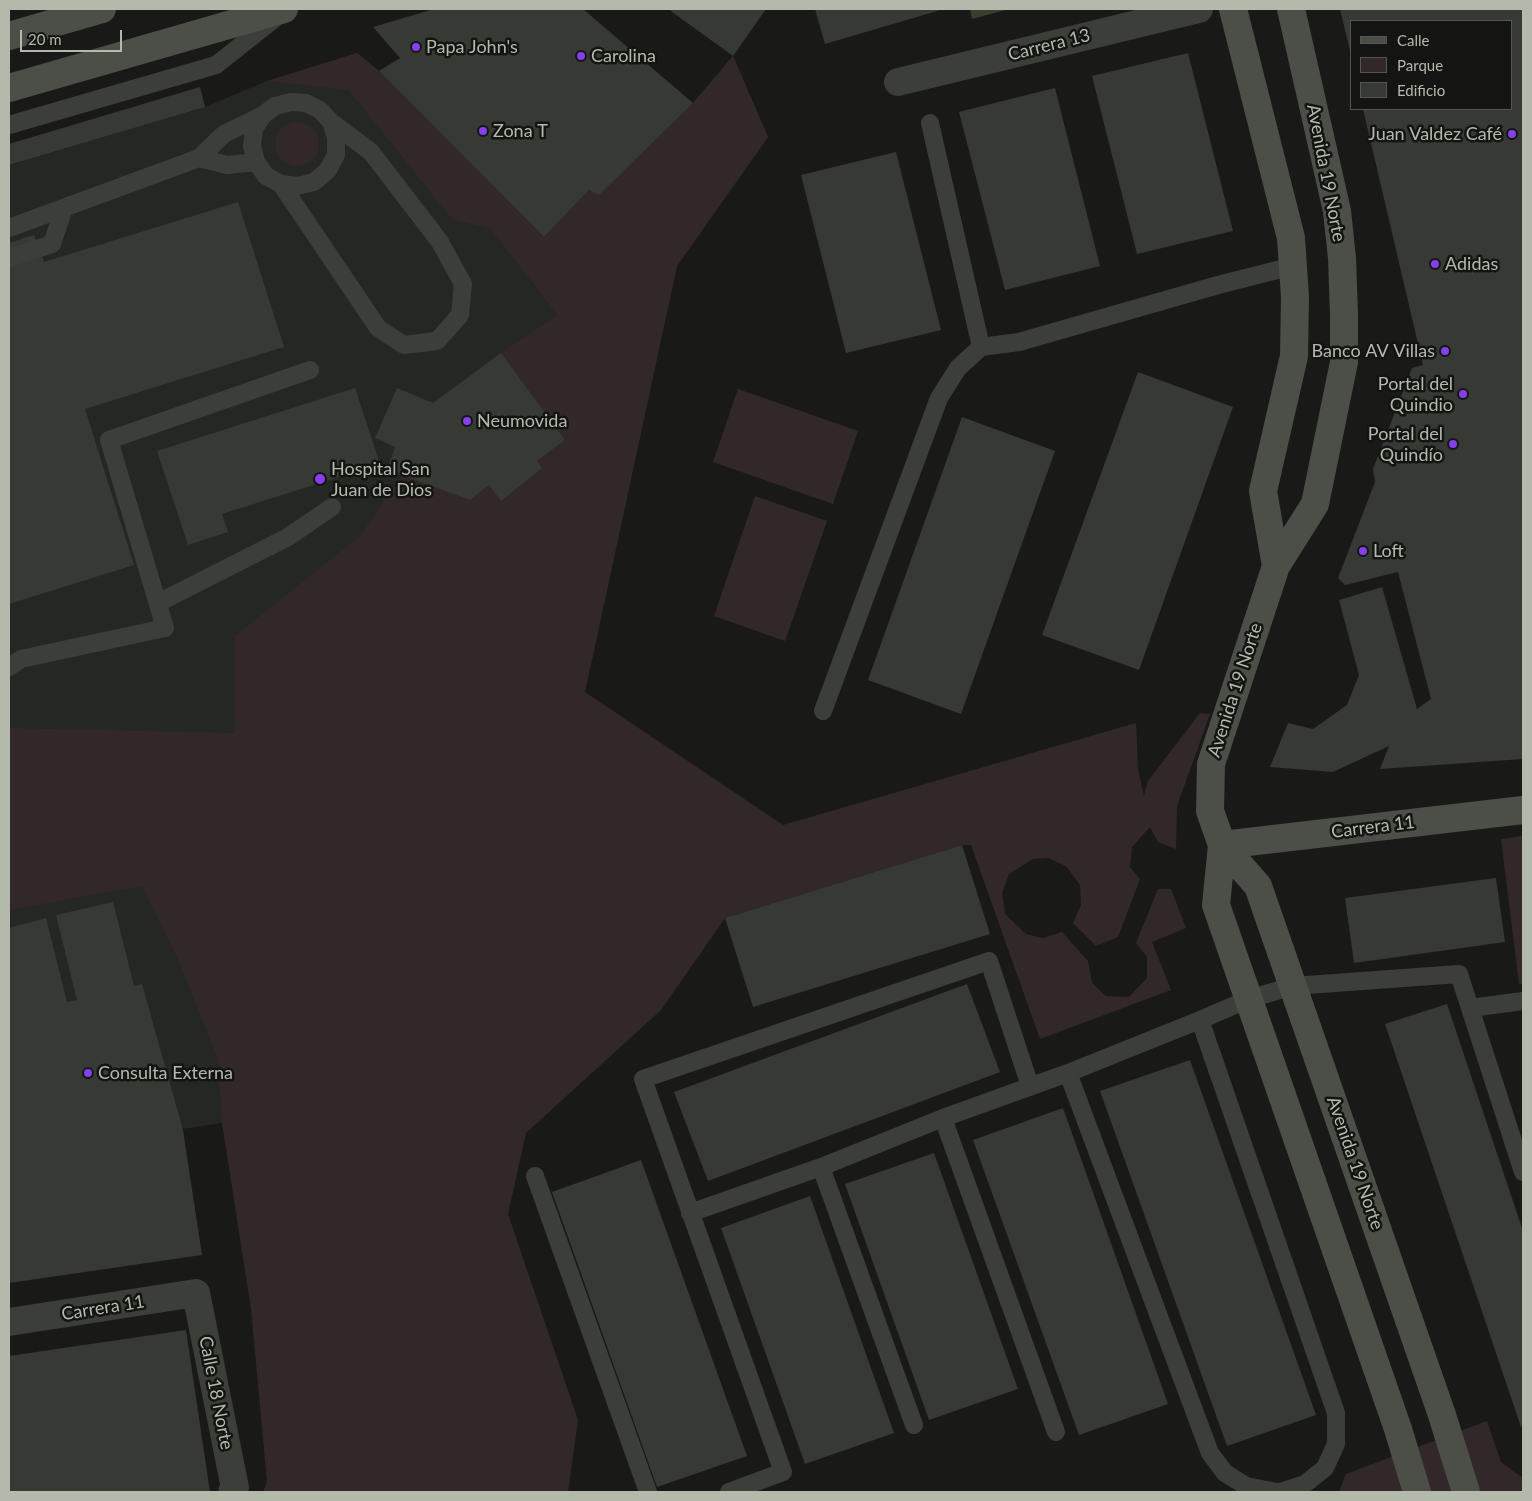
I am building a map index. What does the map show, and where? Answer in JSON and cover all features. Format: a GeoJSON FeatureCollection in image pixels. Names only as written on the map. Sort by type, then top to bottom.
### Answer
{"type":"FeatureCollection","features":[{"type":"Feature","properties":{"kind":"street"},"geometry":{"type":"LineString","coordinates":[[9,36],[102,9]]}},
{"type":"Feature","properties":{"kind":"street"},"geometry":{"type":"LineString","coordinates":[[9,88],[286,9]]}},
{"type":"Feature","properties":{"kind":"street","name":"Carrera 13"},"geometry":{"type":"LineString","coordinates":[[898,82],[1199,9]]}},
{"type":"Feature","properties":{"kind":"street","name":"Avenida 19 Norte"},"geometry":{"type":"LineString","coordinates":[[1233,9],[1292,238],[1295,297],[1294,356],[1263,491],[1276,566]]}},
{"type":"Feature","properties":{"kind":"street","name":"Avenida 19 Norte"},"geometry":{"type":"LineString","coordinates":[[1291,9],[1337,211],[1342,258],[1344,362],[1315,504],[1276,566],[1211,764],[1210,811],[1222,845],[1258,886],[1442,1415],[1466,1492]]}},
{"type":"Feature","properties":{"kind":"street","name":"Carrera 11"},"geometry":{"type":"LineString","coordinates":[[1222,845],[1523,810]]}},
{"type":"Feature","properties":{"kind":"street","name":"Avenida 19 Norte"},"geometry":{"type":"LineString","coordinates":[[1222,845],[1216,905],[1398,1429],[1417,1492]]}},
{"type":"Feature","properties":{"kind":"street","name":"Carrera 11"},"geometry":{"type":"LineString","coordinates":[[9,1322],[196,1293]]}},
{"type":"Feature","properties":{"kind":"street","name":"Calle 18 Norte"},"geometry":{"type":"LineString","coordinates":[[196,1293],[235,1488],[232,1492]]}},
{"type":"Feature","properties":{"kind":"lane"},"geometry":{"type":"LineString","coordinates":[[9,125],[216,65],[286,9]]}},
{"type":"Feature","properties":{"kind":"lane"},"geometry":{"type":"LineString","coordinates":[[9,228],[199,158],[224,134],[263,115],[275,106],[291,102],[306,103],[320,110],[331,122],[371,152],[440,242],[463,284],[460,315],[438,340],[404,345],[378,328],[281,184]]}},
{"type":"Feature","properties":{"kind":"lane"},"geometry":{"type":"LineString","coordinates":[[263,115],[254,129],[252,146],[256,162],[266,176],[281,184],[297,186],[314,182],[328,170],[336,155],[336,137],[331,122]]}},
{"type":"Feature","properties":{"kind":"lane"},"geometry":{"type":"LineString","coordinates":[[930,123],[982,347]]}},
{"type":"Feature","properties":{"kind":"lane"},"geometry":{"type":"LineString","coordinates":[[199,158],[227,165],[256,162]]}},
{"type":"Feature","properties":{"kind":"lane"},"geometry":{"type":"LineString","coordinates":[[9,258],[52,244],[64,208]]}},
{"type":"Feature","properties":{"kind":"lane"},"geometry":{"type":"LineString","coordinates":[[823,711],[939,398],[958,368],[982,347],[1020,342],[1218,285],[1293,266]]}},
{"type":"Feature","properties":{"kind":"lane"},"geometry":{"type":"LineString","coordinates":[[13,659],[165,628],[109,440],[310,370]]}},
{"type":"Feature","properties":{"kind":"lane"},"geometry":{"type":"LineString","coordinates":[[158,603],[288,536],[332,507]]}},
{"type":"Feature","properties":{"kind":"lane"},"geometry":{"type":"LineString","coordinates":[[729,1492],[783,1472],[644,1079],[989,962],[1030,1086]]}},
{"type":"Feature","properties":{"kind":"lane"},"geometry":{"type":"LineString","coordinates":[[690,1213],[822,1166],[943,1118],[1068,1073],[1248,999],[1293,986],[1460,974],[1523,1172]]}},
{"type":"Feature","properties":{"kind":"lane"},"geometry":{"type":"LineString","coordinates":[[1470,1008],[1523,1001]]}},
{"type":"Feature","properties":{"kind":"lane"},"geometry":{"type":"LineString","coordinates":[[1068,1073],[1210,1453],[1224,1473],[1246,1486],[1279,1492],[1306,1484],[1325,1468],[1336,1444],[1336,1413],[1200,1020]]}},
{"type":"Feature","properties":{"kind":"lane"},"geometry":{"type":"LineString","coordinates":[[943,1118],[1056,1432]]}},
{"type":"Feature","properties":{"kind":"lane"},"geometry":{"type":"LineString","coordinates":[[822,1166],[914,1425]]}},
{"type":"Feature","properties":{"kind":"lane"},"geometry":{"type":"LineString","coordinates":[[535,1176],[648,1492]]}},
{"type":"Feature","properties":{"kind":"shaded area"},"geometry":{"type":"Polygon","coordinates":[[[970,9],[1009,9],[972,19],[970,9]]]}},
{"type":"Feature","properties":{"kind":"shaded area","name":"Hospital San Juan de Dios"},"geometry":{"type":"Polygon","coordinates":[[[357,53],[379,71],[544,237],[589,190],[599,194],[693,103],[733,56],[768,137],[677,266],[585,692],[282,1068],[222,1123],[9,1155],[9,165],[205,107],[267,81],[357,53]]]}},
{"type":"Feature","properties":{"kind":"green space"},"geometry":{"type":"Polygon","coordinates":[[[357,53],[379,71],[544,237],[589,190],[599,194],[693,103],[733,56],[768,137],[677,266],[585,692],[783,825],[1136,723],[1138,768],[1144,796],[1148,781],[1200,713],[1210,714],[1177,806],[1176,849],[1158,842],[1150,827],[1132,847],[1130,867],[1140,879],[1118,937],[1096,946],[1073,923],[1081,905],[1080,885],[1066,866],[1048,858],[1033,859],[1009,874],[1002,893],[1005,914],[1026,934],[1043,938],[1062,932],[1088,961],[1092,983],[1106,996],[1129,997],[1147,978],[1147,957],[1136,943],[1158,889],[1171,889],[1186,928],[1152,942],[1171,990],[1040,1039],[971,845],[962,845],[725,918],[661,1010],[526,1133],[508,1214],[578,1420],[568,1492],[263,1492],[267,1482],[251,1309],[222,1123],[218,1059],[178,959],[142,886],[9,910],[9,728],[235,733],[235,636],[360,536],[402,476],[470,500],[489,485],[501,501],[542,468],[537,461],[565,440],[501,353],[558,315],[490,228],[453,220],[349,90],[267,81],[357,53]]]}},
{"type":"Feature","properties":{"kind":"green space"},"geometry":{"type":"Polygon","coordinates":[[[297,122],[309,126],[315,132],[319,144],[315,156],[309,162],[297,166],[285,162],[279,156],[275,144],[279,132],[285,126],[297,122]]]}},
{"type":"Feature","properties":{"kind":"green space"},"geometry":{"type":"Polygon","coordinates":[[[738,389],[858,431],[833,504],[713,462],[738,389]]]}},
{"type":"Feature","properties":{"kind":"green space"},"geometry":{"type":"Polygon","coordinates":[[[755,496],[827,521],[785,641],[714,616],[755,496]]]}},
{"type":"Feature","properties":{"kind":"green space"},"geometry":{"type":"Polygon","coordinates":[[[1523,836],[1523,984],[1519,984],[1501,839],[1523,836]]]}},
{"type":"Feature","properties":{"kind":"green space"},"geometry":{"type":"Polygon","coordinates":[[[1487,1421],[1501,1462],[1523,1478],[1523,1492],[1339,1492],[1346,1474],[1487,1421]]]}},
{"type":"Feature","properties":{"kind":"building"},"geometry":{"type":"Polygon","coordinates":[[[434,9],[583,9],[693,103],[599,195],[589,190],[544,237],[379,71],[400,58],[373,27],[434,9]]]}},
{"type":"Feature","properties":{"kind":"building"},"geometry":{"type":"Polygon","coordinates":[[[668,9],[766,9],[733,56],[668,9]]]}},
{"type":"Feature","properties":{"kind":"building"},"geometry":{"type":"Polygon","coordinates":[[[815,9],[944,9],[825,44],[815,9]]]}},
{"type":"Feature","properties":{"kind":"building","name":"Portal del Quindío"},"geometry":{"type":"Polygon","coordinates":[[[1340,9],[1523,9],[1523,759],[1380,769],[1389,746],[1333,772],[1270,767],[1288,723],[1313,729],[1347,705],[1359,675],[1339,600],[1382,587],[1417,709],[1431,699],[1398,572],[1345,585],[1338,578],[1375,482],[1373,469],[1412,368],[1423,365],[1363,110],[1512,110],[1512,20],[1350,20],[1350,51],[1340,9]]]}},
{"type":"Feature","properties":{"kind":"building"},"geometry":{"type":"Polygon","coordinates":[[[1188,53],[1233,231],[1137,254],[1092,76],[1188,53]]]}},
{"type":"Feature","properties":{"kind":"building"},"geometry":{"type":"Polygon","coordinates":[[[200,87],[205,107],[9,165],[9,144],[200,87]]]}},
{"type":"Feature","properties":{"kind":"building"},"geometry":{"type":"Polygon","coordinates":[[[1055,88],[1100,266],[1005,290],[959,112],[1055,88]]]}},
{"type":"Feature","properties":{"kind":"building"},"geometry":{"type":"Polygon","coordinates":[[[896,152],[941,330],[846,353],[801,175],[896,152]]]}},
{"type":"Feature","properties":{"kind":"building"},"geometry":{"type":"Polygon","coordinates":[[[238,202],[284,347],[85,409],[134,565],[9,604],[9,243],[34,235],[44,262],[238,202]]]}},
{"type":"Feature","properties":{"kind":"building","name":"Neumovida"},"geometry":{"type":"Polygon","coordinates":[[[501,353],[565,440],[537,461],[542,468],[501,501],[489,485],[470,500],[387,470],[395,447],[375,438],[397,388],[433,403],[501,353]]]}},
{"type":"Feature","properties":{"kind":"building"},"geometry":{"type":"Polygon","coordinates":[[[1138,372],[1233,407],[1139,670],[1042,635],[1138,372]]]}},
{"type":"Feature","properties":{"kind":"building"},"geometry":{"type":"Polygon","coordinates":[[[355,388],[380,464],[222,514],[228,532],[188,545],[157,451],[355,388]]]}},
{"type":"Feature","properties":{"kind":"building"},"geometry":{"type":"Polygon","coordinates":[[[962,417],[1055,451],[961,714],[868,680],[962,417]]]}},
{"type":"Feature","properties":{"kind":"building"},"geometry":{"type":"Polygon","coordinates":[[[962,845],[990,934],[753,1007],[725,918],[962,845]]]}},
{"type":"Feature","properties":{"kind":"building"},"geometry":{"type":"Polygon","coordinates":[[[1496,878],[1505,942],[1354,963],[1345,898],[1496,878]]]}},
{"type":"Feature","properties":{"kind":"building"},"geometry":{"type":"Polygon","coordinates":[[[113,902],[134,986],[142,984],[183,1130],[202,1255],[9,1283],[9,928],[46,918],[67,1002],[77,1000],[56,915],[113,902]]]}},
{"type":"Feature","properties":{"kind":"building"},"geometry":{"type":"Polygon","coordinates":[[[967,984],[1000,1072],[708,1181],[674,1092],[967,984]]]}},
{"type":"Feature","properties":{"kind":"building"},"geometry":{"type":"Polygon","coordinates":[[[1447,1004],[1523,1231],[1523,1426],[1521,1427],[1385,1024],[1447,1004]]]}},
{"type":"Feature","properties":{"kind":"building"},"geometry":{"type":"Polygon","coordinates":[[[1190,1060],[1316,1415],[1227,1446],[1100,1091],[1190,1060]]]}},
{"type":"Feature","properties":{"kind":"building"},"geometry":{"type":"Polygon","coordinates":[[[1063,1108],[1168,1404],[1079,1435],[973,1140],[1063,1108]]]}},
{"type":"Feature","properties":{"kind":"building"},"geometry":{"type":"Polygon","coordinates":[[[934,1153],[1018,1389],[929,1420],[845,1184],[934,1153]]]}},
{"type":"Feature","properties":{"kind":"building"},"geometry":{"type":"Polygon","coordinates":[[[641,1160],[747,1456],[657,1487],[552,1192],[641,1160]]]}},
{"type":"Feature","properties":{"kind":"building"},"geometry":{"type":"Polygon","coordinates":[[[810,1196],[894,1433],[805,1464],[721,1228],[810,1196]]]}},
{"type":"Feature","properties":{"kind":"building"},"geometry":{"type":"Polygon","coordinates":[[[186,1330],[210,1492],[9,1492],[9,1356],[186,1330]]]}},
{"type":"Feature","properties":{"kind":"place","name":"Papa John's"},"geometry":{"type":"Point","coordinates":[416,47]}},
{"type":"Feature","properties":{"kind":"place","name":"Carolina"},"geometry":{"type":"Point","coordinates":[581,56]}},
{"type":"Feature","properties":{"kind":"place","name":"Zona T"},"geometry":{"type":"Point","coordinates":[483,131]}},
{"type":"Feature","properties":{"kind":"place","name":"Juan Valdez Café"},"geometry":{"type":"Point","coordinates":[1512,134]}},
{"type":"Feature","properties":{"kind":"place","name":"Adidas"},"geometry":{"type":"Point","coordinates":[1435,264]}},
{"type":"Feature","properties":{"kind":"place","name":"Banco AV Villas"},"geometry":{"type":"Point","coordinates":[1445,351]}},
{"type":"Feature","properties":{"kind":"place","name":"Portal del Quindio"},"geometry":{"type":"Point","coordinates":[1463,394]}},
{"type":"Feature","properties":{"kind":"place","name":"Neumovida"},"geometry":{"type":"Point","coordinates":[467,421]}},
{"type":"Feature","properties":{"kind":"place","name":"Portal del Quindío"},"geometry":{"type":"Point","coordinates":[1453,444]}},
{"type":"Feature","properties":{"kind":"place","name":"Hospital San Juan de Dios"},"geometry":{"type":"Point","coordinates":[320,479]}},
{"type":"Feature","properties":{"kind":"place","name":"Loft"},"geometry":{"type":"Point","coordinates":[1363,551]}},
{"type":"Feature","properties":{"kind":"place","name":"Consulta Externa"},"geometry":{"type":"Point","coordinates":[88,1073]}}]}
